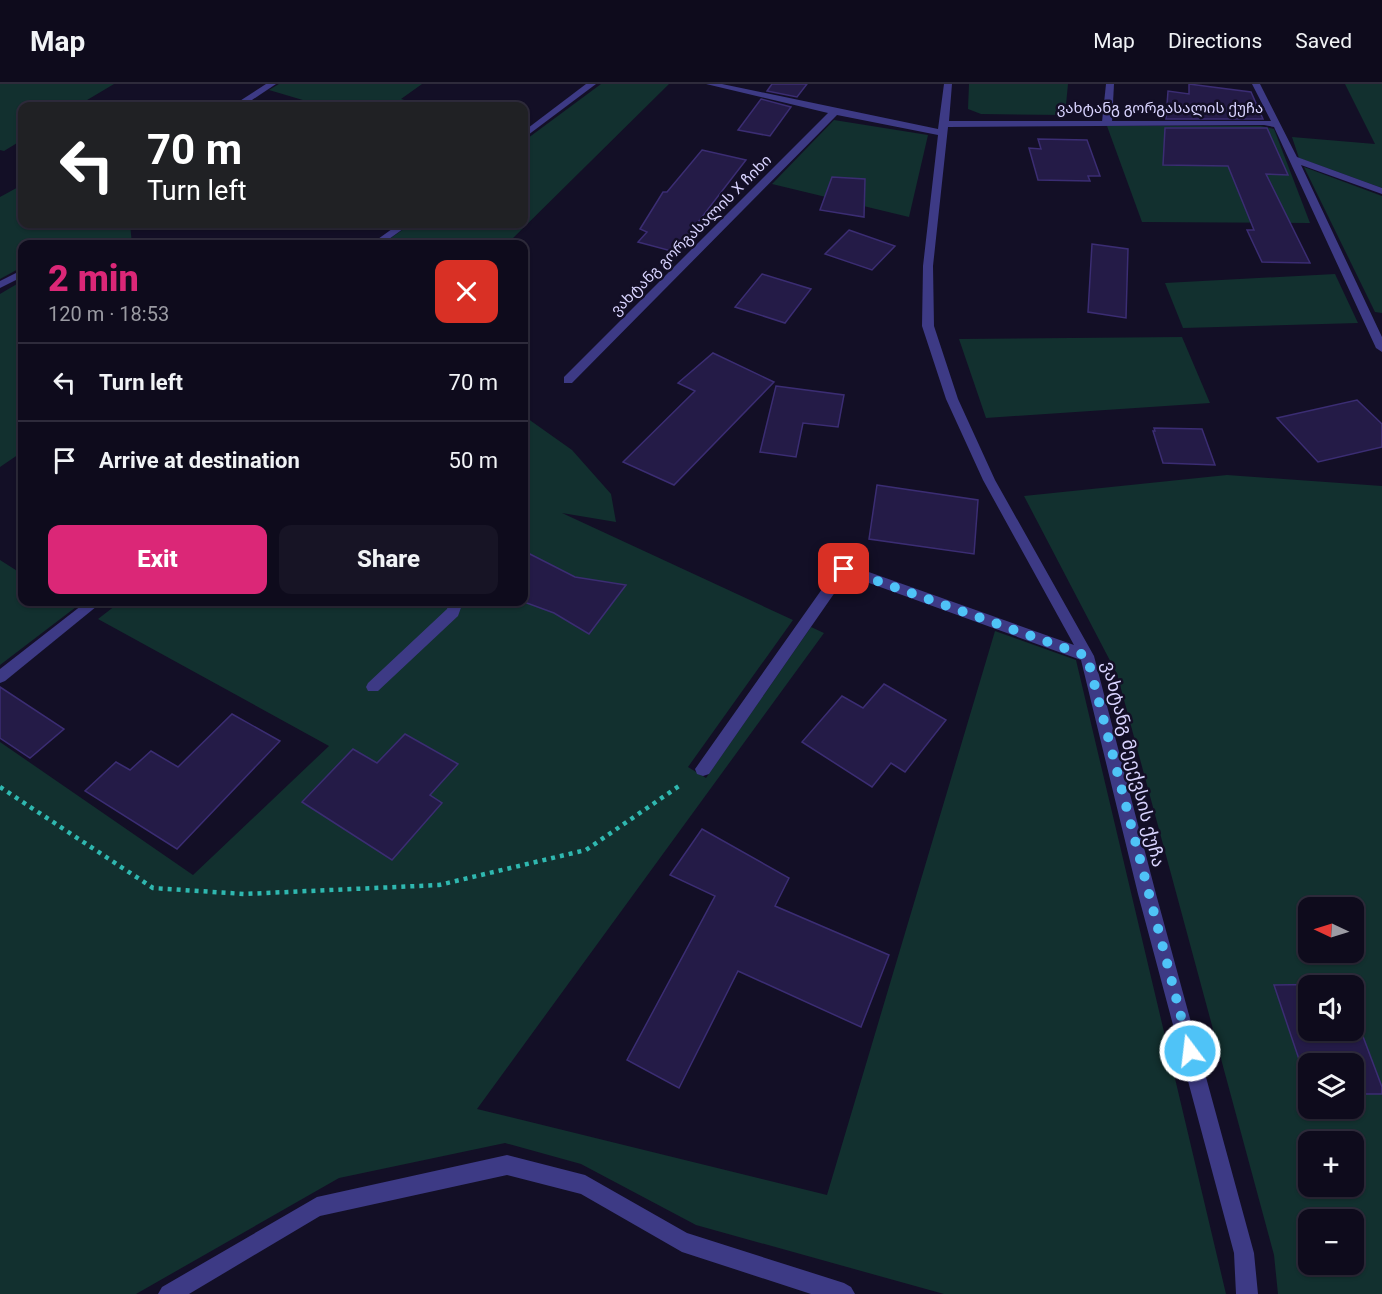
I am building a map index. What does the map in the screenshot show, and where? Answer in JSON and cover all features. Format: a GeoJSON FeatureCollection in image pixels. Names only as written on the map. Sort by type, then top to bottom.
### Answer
{"type":"FeatureCollection","features":[{"type":"Feature","properties":{"kind":"street"},"geometry":{"type":"LineString","coordinates":[[243,102],[272,84]]}},
{"type":"Feature","properties":{"kind":"street"},"geometry":{"type":"LineString","coordinates":[[528,132],[592,84]]}},
{"type":"Feature","properties":{"kind":"street","name":"ვახტანგ გორგასალის ქუჩა"},"geometry":{"type":"LineString","coordinates":[[710,84],[835,112],[944,128],[1107,123],[1264,122],[1278,125],[1382,348]]}},
{"type":"Feature","properties":{"kind":"street","name":"ვახტანგ მეექვსის ქუჩა"},"geometry":{"type":"LineString","coordinates":[[948,84],[928,266],[928,327],[952,399],[989,480],[1087,656],[1147,894],[1244,1253],[1247,1294]]}},
{"type":"Feature","properties":{"kind":"street"},"geometry":{"type":"LineString","coordinates":[[1107,123],[1110,84]]}},
{"type":"Feature","properties":{"kind":"street"},"geometry":{"type":"LineString","coordinates":[[1256,84],[1278,125]]}},
{"type":"Feature","properties":{"kind":"street","name":"ვახტანგ გორგასალის X ჩიხი"},"geometry":{"type":"LineString","coordinates":[[568,380],[835,112]]}},
{"type":"Feature","properties":{"kind":"street"},"geometry":{"type":"LineString","coordinates":[[1292,158],[1382,191]]}},
{"type":"Feature","properties":{"kind":"street"},"geometry":{"type":"LineString","coordinates":[[382,240],[399,228]]}},
{"type":"Feature","properties":{"kind":"street"},"geometry":{"type":"LineString","coordinates":[[0,285],[18,275]]}},
{"type":"Feature","properties":{"kind":"street"},"geometry":{"type":"LineString","coordinates":[[703,769],[844,569],[1087,656]]}},
{"type":"Feature","properties":{"kind":"street"},"geometry":{"type":"LineString","coordinates":[[0,676],[90,606]]}},
{"type":"Feature","properties":{"kind":"street"},"geometry":{"type":"LineString","coordinates":[[373,687],[453,612],[455,606]]}},
{"type":"Feature","properties":{"kind":"street"},"geometry":{"type":"LineString","coordinates":[[169,1294],[317,1207],[507,1165],[585,1185],[682,1242],[844,1294]]}},
{"type":"Feature","properties":{"kind":"path"},"geometry":{"type":"LineString","coordinates":[[0,788],[153,888],[244,894],[439,885],[586,850],[703,769]]}},
{"type":"Feature","properties":{"kind":"green space"},"geometry":{"type":"Polygon","coordinates":[[[0,84],[114,84],[84,102],[18,102],[18,142],[4,151],[0,150],[0,84]]]}},
{"type":"Feature","properties":{"kind":"green space"},"geometry":{"type":"Polygon","coordinates":[[[279,84],[422,84],[401,99],[411,102],[310,102],[269,90],[279,84]]]}},
{"type":"Feature","properties":{"kind":"green space"},"geometry":{"type":"Polygon","coordinates":[[[601,84],[669,84],[528,223],[528,138],[601,84]]]}},
{"type":"Feature","properties":{"kind":"green space"},"geometry":{"type":"Polygon","coordinates":[[[969,84],[1068,84],[1065,115],[981,114],[968,109],[969,84]]]}},
{"type":"Feature","properties":{"kind":"green space"},"geometry":{"type":"Polygon","coordinates":[[[1345,84],[1382,84],[1382,188],[1299,158],[1292,137],[1375,144],[1345,84]]]}},
{"type":"Feature","properties":{"kind":"green space"},"geometry":{"type":"Polygon","coordinates":[[[834,120],[928,135],[909,217],[772,184],[834,120]]]}},
{"type":"Feature","properties":{"kind":"green space"},"geometry":{"type":"Polygon","coordinates":[[[1107,126],[1261,126],[1274,129],[1310,223],[1142,222],[1107,126]]]}},
{"type":"Feature","properties":{"kind":"green space"},"geometry":{"type":"Polygon","coordinates":[[[1304,167],[1382,196],[1382,313],[1375,312],[1304,167]]]}},
{"type":"Feature","properties":{"kind":"green space"},"geometry":{"type":"Polygon","coordinates":[[[18,187],[18,228],[130,228],[132,240],[18,240],[18,269],[0,279],[0,197],[18,187]]]}},
{"type":"Feature","properties":{"kind":"green space"},"geometry":{"type":"Polygon","coordinates":[[[405,228],[523,228],[511,240],[388,240],[405,228]]]}},
{"type":"Feature","properties":{"kind":"green space"},"geometry":{"type":"Polygon","coordinates":[[[1335,274],[1358,323],[1183,328],[1165,283],[1335,274]]]}},
{"type":"Feature","properties":{"kind":"green space"},"geometry":{"type":"Polygon","coordinates":[[[18,283],[18,455],[0,467],[0,294],[18,283]]]}},
{"type":"Feature","properties":{"kind":"green space"},"geometry":{"type":"Polygon","coordinates":[[[1182,337],[1210,403],[986,418],[959,339],[1182,337]]]}},
{"type":"Feature","properties":{"kind":"green space"},"geometry":{"type":"Polygon","coordinates":[[[528,419],[572,450],[611,494],[616,522],[562,513],[793,620],[688,767],[706,778],[811,627],[824,633],[477,1109],[827,1195],[995,631],[1076,660],[1226,1294],[944,1294],[696,1225],[581,1164],[505,1143],[339,1178],[136,1294],[0,1294],[0,742],[193,875],[329,746],[98,619],[115,606],[528,606],[528,419]]]}},
{"type":"Feature","properties":{"kind":"green space"},"geometry":{"type":"Polygon","coordinates":[[[1227,475],[1382,486],[1382,1294],[1278,1294],[1274,1255],[1117,674],[1024,496],[1227,475]]]}},
{"type":"Feature","properties":{"kind":"green space"},"geometry":{"type":"Polygon","coordinates":[[[0,560],[18,571],[18,606],[76,607],[0,665],[0,560]]]}},
{"type":"Feature","properties":{"kind":"building"},"geometry":{"type":"Polygon","coordinates":[[[772,84],[807,84],[797,97],[767,91],[772,84]]]}},
{"type":"Feature","properties":{"kind":"building"},"geometry":{"type":"Polygon","coordinates":[[[1189,84],[1251,92],[1263,119],[1166,119],[1168,91],[1189,94],[1189,84]]]}},
{"type":"Feature","properties":{"kind":"building"},"geometry":{"type":"Polygon","coordinates":[[[761,99],[791,107],[770,136],[738,130],[761,99]]]}},
{"type":"Feature","properties":{"kind":"building"},"geometry":{"type":"Polygon","coordinates":[[[1165,128],[1267,128],[1288,175],[1266,174],[1310,263],[1262,262],[1247,230],[1254,230],[1228,166],[1163,165],[1165,128]]]}},
{"type":"Feature","properties":{"kind":"building"},"geometry":{"type":"Polygon","coordinates":[[[1038,139],[1087,140],[1100,176],[1088,176],[1090,181],[1038,180],[1029,148],[1041,149],[1038,139]]]}},
{"type":"Feature","properties":{"kind":"building"},"geometry":{"type":"Polygon","coordinates":[[[702,150],[746,160],[675,252],[638,242],[647,232],[640,229],[663,192],[667,192],[702,150]]]}},
{"type":"Feature","properties":{"kind":"building"},"geometry":{"type":"Polygon","coordinates":[[[832,177],[865,179],[864,217],[820,210],[832,177]]]}},
{"type":"Feature","properties":{"kind":"building"},"geometry":{"type":"Polygon","coordinates":[[[849,230],[895,246],[872,270],[825,254],[849,230]]]}},
{"type":"Feature","properties":{"kind":"building"},"geometry":{"type":"Polygon","coordinates":[[[1092,244],[1128,249],[1126,318],[1088,312],[1092,244]]]}},
{"type":"Feature","properties":{"kind":"building"},"geometry":{"type":"Polygon","coordinates":[[[762,274],[811,289],[785,323],[735,307],[762,274]]]}},
{"type":"Feature","properties":{"kind":"building"},"geometry":{"type":"Polygon","coordinates":[[[713,353],[774,382],[674,485],[623,462],[695,391],[678,383],[713,353]]]}},
{"type":"Feature","properties":{"kind":"building"},"geometry":{"type":"Polygon","coordinates":[[[776,386],[844,395],[838,427],[803,423],[796,457],[760,452],[776,386]]]}},
{"type":"Feature","properties":{"kind":"building"},"geometry":{"type":"Polygon","coordinates":[[[1357,400],[1382,424],[1382,447],[1318,462],[1277,418],[1357,400]]]}},
{"type":"Feature","properties":{"kind":"building"},"geometry":{"type":"Polygon","coordinates":[[[1154,428],[1202,429],[1215,465],[1163,463],[1154,428]]]}},
{"type":"Feature","properties":{"kind":"building"},"geometry":{"type":"Polygon","coordinates":[[[877,485],[978,500],[974,554],[869,539],[877,485]]]}},
{"type":"Feature","properties":{"kind":"building"},"geometry":{"type":"Polygon","coordinates":[[[528,553],[575,577],[626,585],[589,634],[554,613],[528,603],[528,553]]]}},
{"type":"Feature","properties":{"kind":"building"},"geometry":{"type":"Polygon","coordinates":[[[884,684],[946,720],[905,772],[891,763],[872,787],[802,742],[842,696],[863,708],[884,684]]]}},
{"type":"Feature","properties":{"kind":"building"},"geometry":{"type":"Polygon","coordinates":[[[0,687],[64,729],[30,758],[0,738],[0,687]]]}},
{"type":"Feature","properties":{"kind":"building"},"geometry":{"type":"Polygon","coordinates":[[[232,714],[280,741],[177,849],[85,791],[116,762],[130,770],[151,751],[178,767],[232,714]]]}},
{"type":"Feature","properties":{"kind":"building"},"geometry":{"type":"Polygon","coordinates":[[[405,734],[458,764],[430,795],[442,803],[392,860],[302,802],[353,749],[377,763],[405,734]]]}},
{"type":"Feature","properties":{"kind":"building"},"geometry":{"type":"Polygon","coordinates":[[[702,829],[789,878],[775,906],[889,955],[861,1027],[738,971],[679,1088],[627,1060],[715,896],[670,875],[702,829]]]}},
{"type":"Feature","properties":{"kind":"building"},"geometry":{"type":"Polygon","coordinates":[[[1274,985],[1298,985],[1298,1041],[1364,1039],[1382,1087],[1382,1094],[1364,1094],[1364,1053],[1298,1053],[1298,1056],[1274,985]]]}},
{"type":"Feature","properties":{"kind":"route"},"geometry":{"type":"LineString","coordinates":[[844,569],[1087,656],[1147,894],[1190,1051]]}}]}
